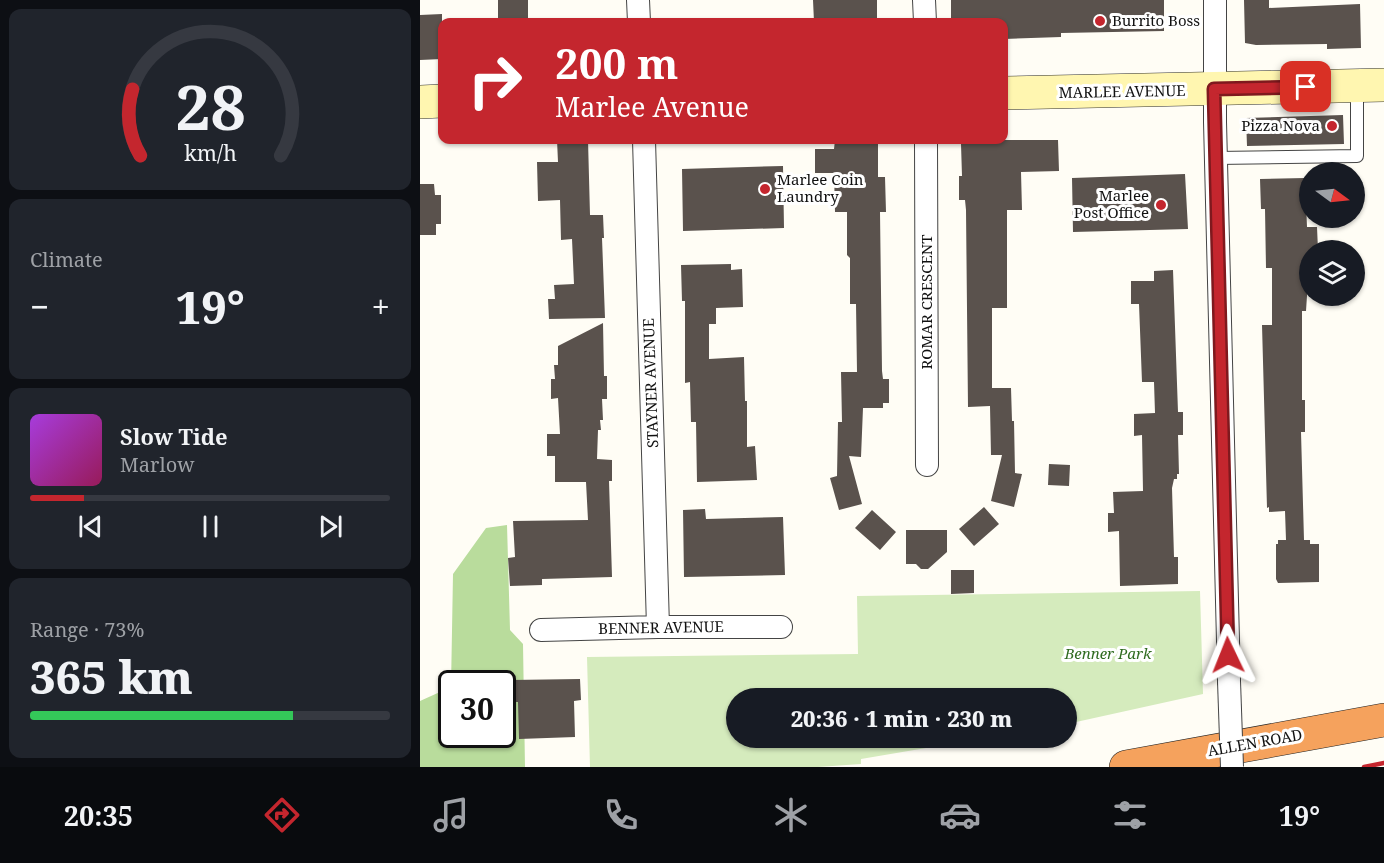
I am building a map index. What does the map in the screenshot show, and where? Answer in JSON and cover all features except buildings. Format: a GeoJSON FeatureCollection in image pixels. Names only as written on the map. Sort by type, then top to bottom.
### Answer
{"type":"FeatureCollection","features":[{"type":"Feature","properties":{"kind":"highway","name":"ALLEN ROAD"},"geometry":{"type":"LineString","coordinates":[[1126,767],[1384,720]]}},
{"type":"Feature","properties":{"kind":"street"},"geometry":{"type":"LineString","coordinates":[[639,0],[639,18]]}},
{"type":"Feature","properties":{"kind":"street"},"geometry":{"type":"LineString","coordinates":[[924,0],[925,18]]}},
{"type":"Feature","properties":{"kind":"street"},"geometry":{"type":"LineString","coordinates":[[1215,0],[1214,89],[1232,767]]}},
{"type":"Feature","properties":{"kind":"street","name":"MARLEE AVENUE"},"geometry":{"type":"LineString","coordinates":[[1008,93],[1371,85]]}},
{"type":"Feature","properties":{"kind":"street"},"geometry":{"type":"LineString","coordinates":[[420,102],[438,102]]}},
{"type":"Feature","properties":{"kind":"street","name":"STAYNER AVENUE"},"geometry":{"type":"LineString","coordinates":[[644,144],[658,627]]}},
{"type":"Feature","properties":{"kind":"street","name":"ROMAR CRESCENT"},"geometry":{"type":"LineString","coordinates":[[926,144],[927,465]]}},
{"type":"Feature","properties":{"kind":"street","name":"BENNER AVENUE"},"geometry":{"type":"LineString","coordinates":[[541,630],[781,627]]}},
{"type":"Feature","properties":{"kind":"lane"},"geometry":{"type":"LineString","coordinates":[[1216,158],[1357,156],[1371,85]]}},
{"type":"Feature","properties":{"kind":"green space"},"geometry":{"type":"Polygon","coordinates":[[[507,525],[510,630],[523,644],[525,767],[420,767],[420,701],[438,693],[438,748],[516,748],[516,670],[451,670],[453,574],[486,528],[507,525]]]}},
{"type":"Feature","properties":{"kind":"green space","name":"Benner Park"},"geometry":{"type":"Polygon","coordinates":[[[1200,591],[1203,694],[1077,722],[1077,688],[726,688],[726,748],[926,748],[861,759],[861,764],[818,767],[590,767],[587,657],[858,654],[857,596],[1200,591]]]}},
{"type":"Feature","properties":{"kind":"railway"},"geometry":{"type":"LineString","coordinates":[[1364,767],[1384,763]]}},
{"type":"Feature","properties":{"kind":"place","name":"Burrito Boss"},"geometry":{"type":"Point","coordinates":[1100,21]}},
{"type":"Feature","properties":{"kind":"place","name":"Pizza Nova"},"geometry":{"type":"Point","coordinates":[1332,126]}},
{"type":"Feature","properties":{"kind":"place","name":"Marlee Coin Laundry"},"geometry":{"type":"Point","coordinates":[765,189]}},
{"type":"Feature","properties":{"kind":"place","name":"Marlee Post Office"},"geometry":{"type":"Point","coordinates":[1161,205]}},
{"type":"Feature","properties":{"kind":"route"},"geometry":{"type":"LineString","coordinates":[[1228,655],[1214,89],[1306,87]]}}]}
